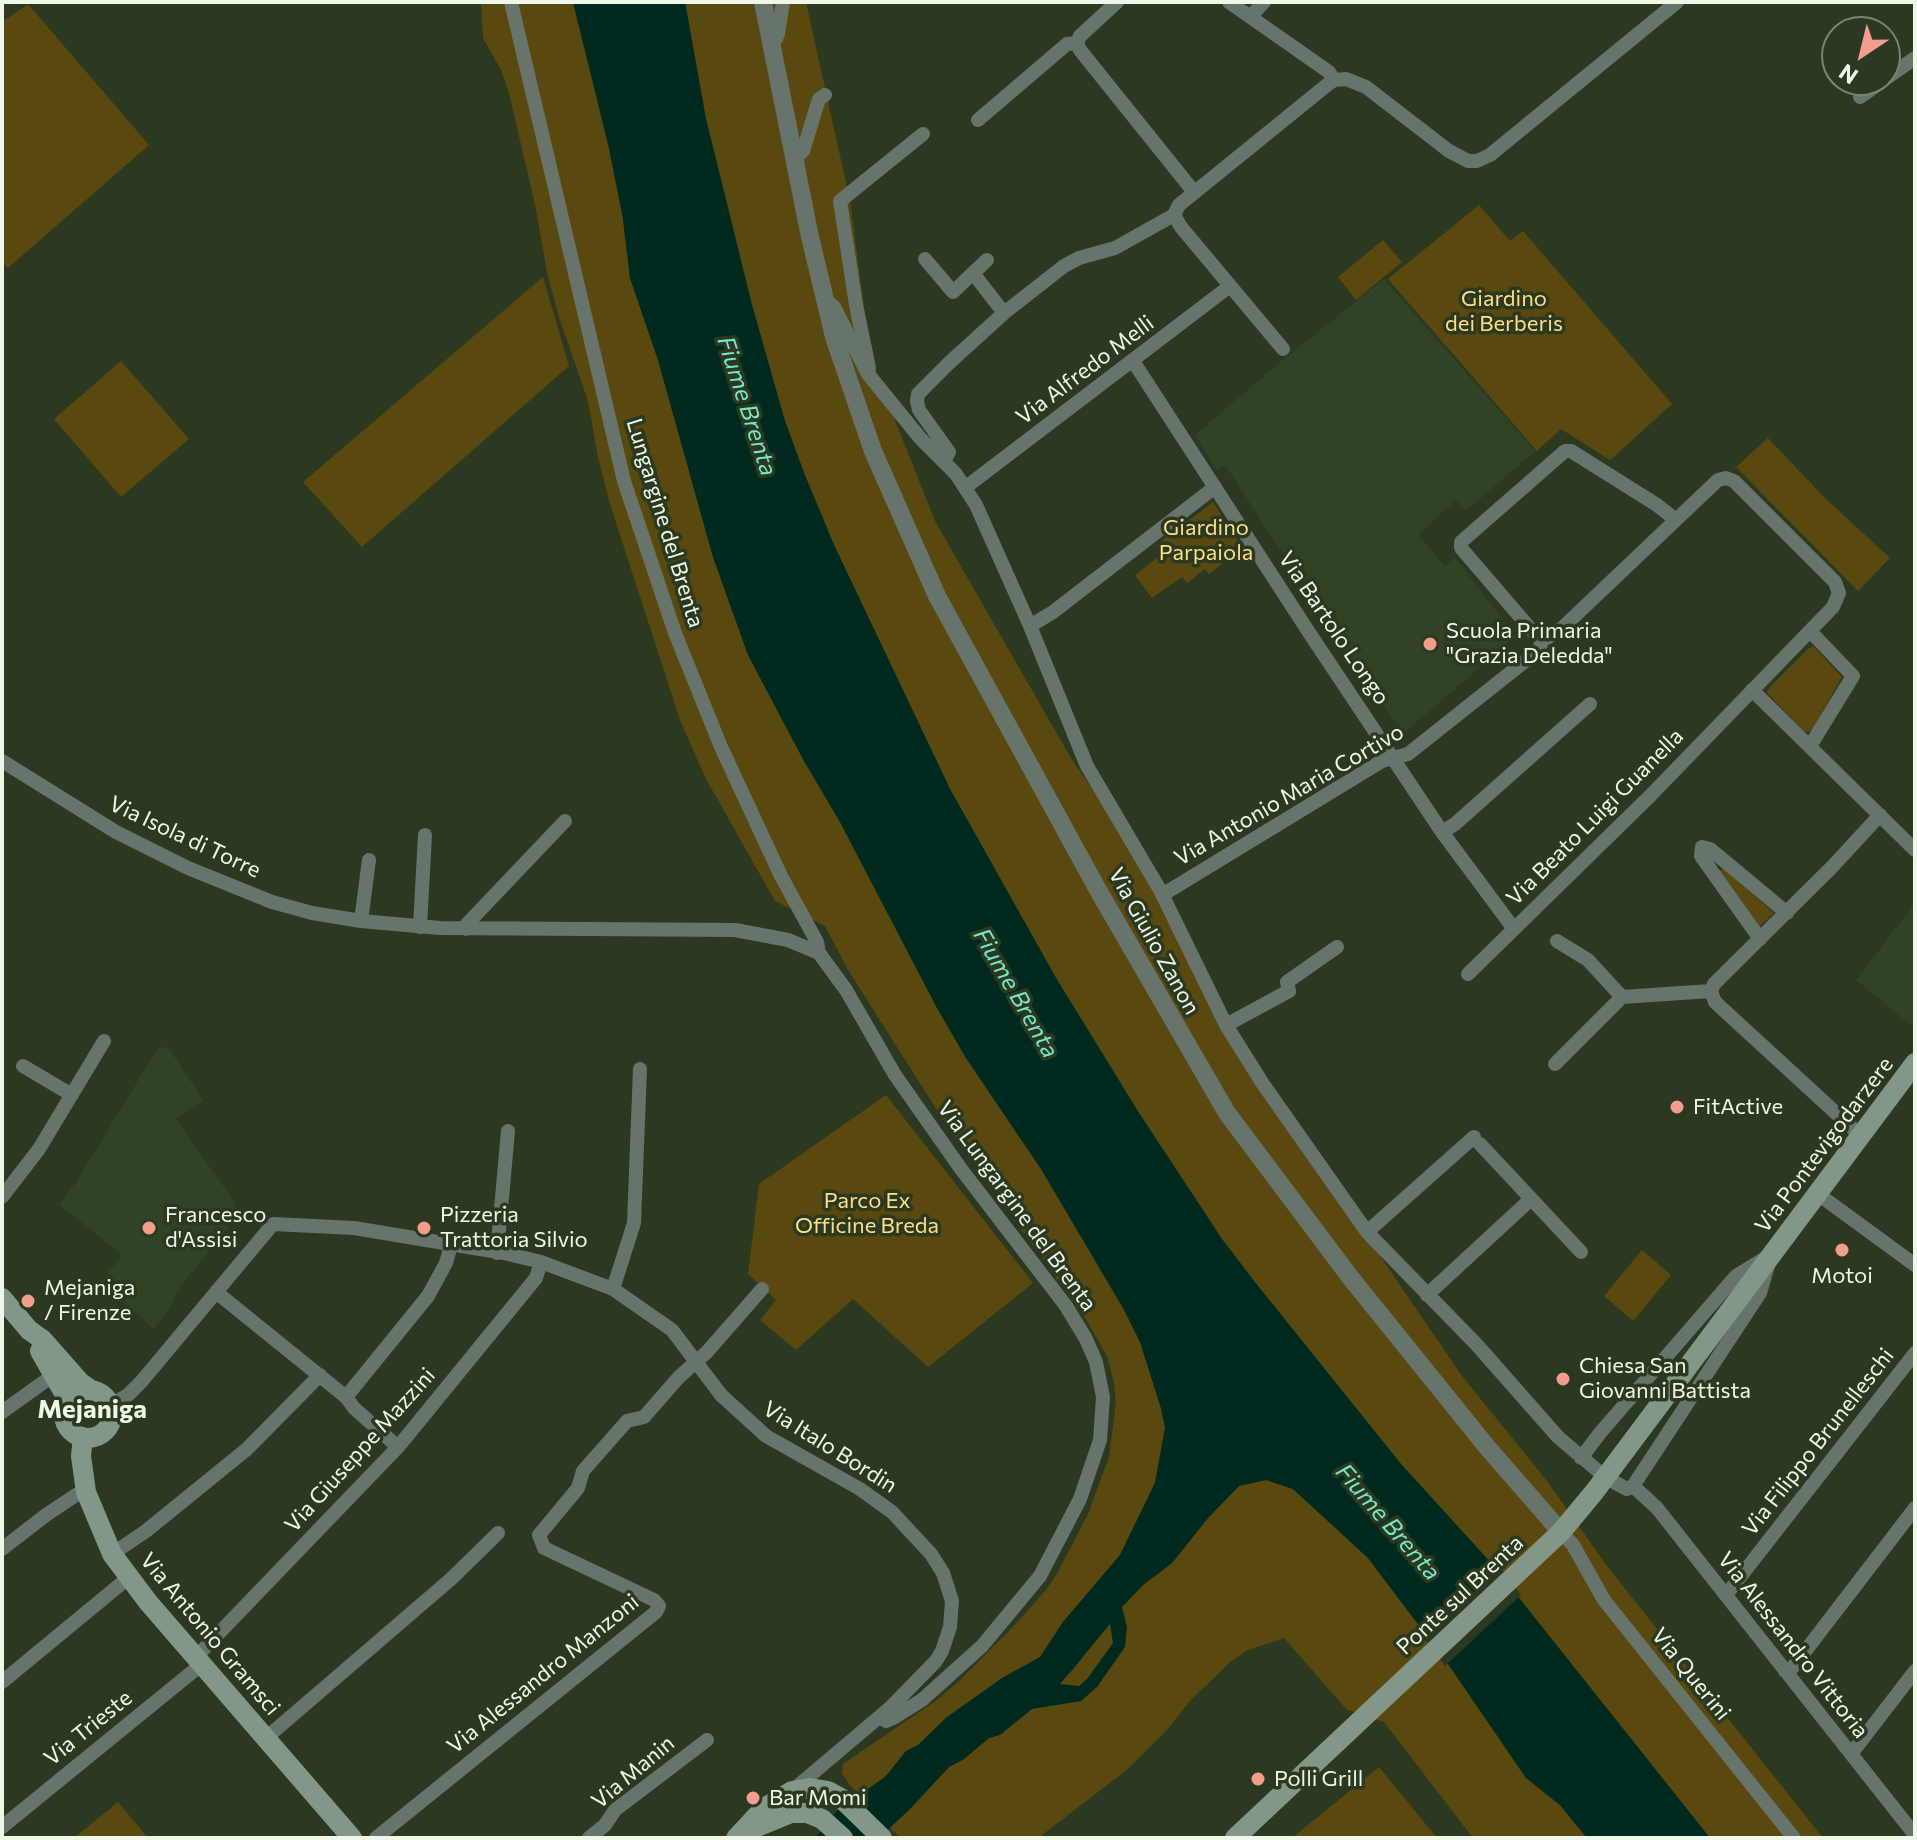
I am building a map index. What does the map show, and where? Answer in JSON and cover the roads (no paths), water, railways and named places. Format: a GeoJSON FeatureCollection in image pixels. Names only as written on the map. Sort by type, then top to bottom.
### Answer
{"type":"FeatureCollection","features":[{"type":"Feature","properties":{"kind":"main road","name":"Via Pontevigodarzere"},"geometry":{"type":"LineString","coordinates":[[1555,1538],[1595,1491],[1915,1063]]}},
{"type":"Feature","properties":{"kind":"main road"},"geometry":{"type":"LineString","coordinates":[[2,1298],[81,1383],[103,1395],[110,1405],[111,1420],[104,1432],[83,1437]]}},
{"type":"Feature","properties":{"kind":"main road","name":"Via Antonio Gramsci"},"geometry":{"type":"LineString","coordinates":[[29,1330],[64,1393],[68,1426],[83,1437],[81,1456],[86,1492],[112,1554],[128,1578],[266,1738],[344,1835]]}},
{"type":"Feature","properties":{"kind":"main road"},"geometry":{"type":"LineString","coordinates":[[65,1407],[78,1392],[91,1390]]}},
{"type":"Feature","properties":{"kind":"main road","name":"Ponte sul Brenta"},"geometry":{"type":"LineString","coordinates":[[1237,1837],[1555,1538]]}},
{"type":"Feature","properties":{"kind":"main road"},"geometry":{"type":"LineString","coordinates":[[738,1836],[764,1808],[792,1791],[810,1788],[834,1794],[882,1838]]}},
{"type":"Feature","properties":{"kind":"main road"},"geometry":{"type":"LineString","coordinates":[[738,1836],[791,1813],[807,1813],[822,1819],[843,1838]]}},
{"type":"Feature","properties":{"kind":"street","name":"Lungargine del Brenta"},"geometry":{"type":"LineString","coordinates":[[511,2],[624,481],[675,633],[721,747],[781,876],[817,942],[819,953],[834,971],[865,1024]]}},
{"type":"Feature","properties":{"kind":"street","name":"Via Giulio Zanon"},"geometry":{"type":"LineString","coordinates":[[763,2],[794,158],[842,361],[873,451],[937,596],[1098,890],[1227,1113],[1341,1265],[1465,1419],[1555,1538]]}},
{"type":"Feature","properties":{"kind":"street","name":"Via Giulio Zanon"},"geometry":{"type":"LineString","coordinates":[[771,40],[776,39],[778,34],[783,2]]}},
{"type":"Feature","properties":{"kind":"street"},"geometry":{"type":"LineString","coordinates":[[1117,2],[1080,36],[1077,43],[1194,192]]}},
{"type":"Feature","properties":{"kind":"street"},"geometry":{"type":"LineString","coordinates":[[1229,2],[1329,72],[1334,80]]}},
{"type":"Feature","properties":{"kind":"street"},"geometry":{"type":"LineString","coordinates":[[1250,17],[1264,2]]}},
{"type":"Feature","properties":{"kind":"street"},"geometry":{"type":"LineString","coordinates":[[944,461],[949,452],[919,410],[918,394],[1004,313],[1064,266],[1079,258],[1115,248],[1174,215],[1179,205],[1194,192],[1334,80],[1346,79],[1366,87],[1449,151],[1468,161],[1477,161],[1490,155],[1677,2]]}},
{"type":"Feature","properties":{"kind":"street"},"geometry":{"type":"LineString","coordinates":[[978,120],[1067,44],[1077,43]]}},
{"type":"Feature","properties":{"kind":"street"},"geometry":{"type":"LineString","coordinates":[[794,158],[803,151],[815,108],[825,95]]}},
{"type":"Feature","properties":{"kind":"street","name":"Via Giulio Zanon"},"geometry":{"type":"LineString","coordinates":[[868,374],[840,201],[923,134]]}},
{"type":"Feature","properties":{"kind":"street"},"geometry":{"type":"LineString","coordinates":[[1174,215],[1283,349]]}},
{"type":"Feature","properties":{"kind":"street"},"geometry":{"type":"LineString","coordinates":[[925,259],[953,292],[987,260]]}},
{"type":"Feature","properties":{"kind":"street"},"geometry":{"type":"LineString","coordinates":[[973,273],[1004,313]]}},
{"type":"Feature","properties":{"kind":"street","name":"Via Alfredo Melli"},"geometry":{"type":"LineString","coordinates":[[966,487],[1230,286]]}},
{"type":"Feature","properties":{"kind":"street","name":"Via Giulio Zanon"},"geometry":{"type":"LineString","coordinates":[[826,302],[834,307],[868,374],[911,429],[966,487],[1030,626],[1087,766],[1162,895],[1226,1025],[1300,1139],[1367,1232],[1477,1345],[1558,1437],[1598,1471]]}},
{"type":"Feature","properties":{"kind":"street","name":"Via Bartolo Longo"},"geometry":{"type":"LineString","coordinates":[[1133,361],[1442,832],[1514,929]]}},
{"type":"Feature","properties":{"kind":"street"},"geometry":{"type":"LineString","coordinates":[[1543,638],[1534,633],[1461,548],[1461,542],[1565,451],[1571,451],[1608,474],[1676,520]]}},
{"type":"Feature","properties":{"kind":"street","name":"Via Antonio Maria Cortivo"},"geometry":{"type":"LineString","coordinates":[[1162,895],[1382,761],[1408,754],[1539,650],[1543,638],[1559,631],[1718,480],[1726,478],[1734,481]]}},
{"type":"Feature","properties":{"kind":"street","name":"Via Beato Luigi Guanella"},"geometry":{"type":"LineString","coordinates":[[1468,974],[1650,796],[1837,600],[1839,593],[1835,582],[1734,481]]}},
{"type":"Feature","properties":{"kind":"street"},"geometry":{"type":"LineString","coordinates":[[1030,626],[1053,612],[1215,487]]}},
{"type":"Feature","properties":{"kind":"street"},"geometry":{"type":"LineString","coordinates":[[1810,631],[1853,676],[1810,746]]}},
{"type":"Feature","properties":{"kind":"street"},"geometry":{"type":"LineString","coordinates":[[1752,690],[1915,850]]}},
{"type":"Feature","properties":{"kind":"street"},"geometry":{"type":"LineString","coordinates":[[1442,832],[1455,824],[1590,704]]}},
{"type":"Feature","properties":{"kind":"street","name":"Via Isola di Torre"},"geometry":{"type":"LineString","coordinates":[[2,761],[116,832],[188,868],[272,902],[312,913],[361,921],[466,929],[735,930],[788,940],[819,953]]}},
{"type":"Feature","properties":{"kind":"street"},"geometry":{"type":"LineString","coordinates":[[1861,1136],[1715,1002],[1711,991],[1714,984],[1880,815]]}},
{"type":"Feature","properties":{"kind":"street"},"geometry":{"type":"LineString","coordinates":[[466,929],[467,924],[565,821]]}},
{"type":"Feature","properties":{"kind":"street"},"geometry":{"type":"LineString","coordinates":[[420,927],[425,835]]}},
{"type":"Feature","properties":{"kind":"street"},"geometry":{"type":"LineString","coordinates":[[1760,939],[1701,856],[1702,847],[1710,849],[1787,913]]}},
{"type":"Feature","properties":{"kind":"street"},"geometry":{"type":"LineString","coordinates":[[361,921],[369,860]]}},
{"type":"Feature","properties":{"kind":"street"},"geometry":{"type":"LineString","coordinates":[[1557,941],[1588,960],[1622,997]]}},
{"type":"Feature","properties":{"kind":"street","name":"Via Giulio Zanon"},"geometry":{"type":"LineString","coordinates":[[1226,1025],[1289,991],[1287,982],[1337,947]]}},
{"type":"Feature","properties":{"kind":"street"},"geometry":{"type":"LineString","coordinates":[[1555,1064],[1622,997],[1711,991]]}},
{"type":"Feature","properties":{"kind":"street","name":"Via Lungargine del Brenta"},"geometry":{"type":"LineString","coordinates":[[865,1024],[895,1075],[961,1169],[1066,1306],[1096,1362],[1103,1397],[1100,1440],[1080,1499],[1040,1576],[982,1646],[922,1700],[886,1721],[880,1717]]}},
{"type":"Feature","properties":{"kind":"street"},"geometry":{"type":"LineString","coordinates":[[2,1197],[39,1149],[104,1041]]}},
{"type":"Feature","properties":{"kind":"street"},"geometry":{"type":"LineString","coordinates":[[23,1066],[72,1095]]}},
{"type":"Feature","properties":{"kind":"street"},"geometry":{"type":"LineString","coordinates":[[613,1289],[634,1223],[640,1069]]}},
{"type":"Feature","properties":{"kind":"street"},"geometry":{"type":"LineString","coordinates":[[497,1253],[508,1131]]}},
{"type":"Feature","properties":{"kind":"street"},"geometry":{"type":"LineString","coordinates":[[1367,1232],[1477,1141],[1581,1252]]}},
{"type":"Feature","properties":{"kind":"street"},"geometry":{"type":"LineString","coordinates":[[1818,1194],[1915,1265]]}},
{"type":"Feature","properties":{"kind":"street"},"geometry":{"type":"LineString","coordinates":[[1427,1295],[1531,1199]]}},
{"type":"Feature","properties":{"kind":"street","name":"Via Italo Bordin"},"geometry":{"type":"LineString","coordinates":[[110,1405],[128,1395],[141,1382],[273,1224],[354,1228],[497,1253],[541,1262],[613,1289],[672,1330],[721,1395],[766,1436],[860,1489],[892,1512],[931,1554],[943,1573],[952,1601],[950,1627],[942,1651],[902,1697],[792,1791]]}},
{"type":"Feature","properties":{"kind":"street"},"geometry":{"type":"LineString","coordinates":[[346,1397],[428,1296],[446,1263],[451,1245]]}},
{"type":"Feature","properties":{"kind":"street","name":"Via Pontevigodarzere"},"geometry":{"type":"LineString","coordinates":[[1581,1458],[1736,1276],[1771,1255]]}},
{"type":"Feature","properties":{"kind":"street","name":"Via Pontevigodarzere"},"geometry":{"type":"LineString","coordinates":[[1633,1486],[1760,1293],[1771,1255]]}},
{"type":"Feature","properties":{"kind":"street","name":"Via Giuseppe Mazzini"},"geometry":{"type":"LineString","coordinates":[[199,1661],[398,1447],[536,1278],[541,1262]]}},
{"type":"Feature","properties":{"kind":"street","name":"Via Alessandro Manzoni"},"geometry":{"type":"LineString","coordinates":[[376,1838],[656,1612],[659,1606],[654,1600],[544,1548],[539,1535],[578,1488],[583,1471],[627,1421],[644,1417],[762,1289]]}},
{"type":"Feature","properties":{"kind":"street"},"geometry":{"type":"LineString","coordinates":[[216,1292],[346,1397],[398,1447]]}},
{"type":"Feature","properties":{"kind":"street","name":"Via Filippo Brunelleschi"},"geometry":{"type":"LineString","coordinates":[[1726,1595],[1915,1353]]}},
{"type":"Feature","properties":{"kind":"street"},"geometry":{"type":"LineString","coordinates":[[2,1412],[55,1374]]}},
{"type":"Feature","properties":{"kind":"street"},"geometry":{"type":"LineString","coordinates":[[112,1554],[146,1531],[247,1449],[320,1375]]}},
{"type":"Feature","properties":{"kind":"street"},"geometry":{"type":"LineString","coordinates":[[1558,1437],[1574,1441],[1600,1433]]}},
{"type":"Feature","properties":{"kind":"street"},"geometry":{"type":"LineString","coordinates":[[1614,1482],[1627,1489],[1633,1486]]}},
{"type":"Feature","properties":{"kind":"street","name":"Via Alessandro Vittoria"},"geometry":{"type":"LineString","coordinates":[[1633,1486],[1657,1508],[1915,1835]]}},
{"type":"Feature","properties":{"kind":"street"},"geometry":{"type":"LineString","coordinates":[[2,1549],[56,1508],[86,1492]]}},
{"type":"Feature","properties":{"kind":"street"},"geometry":{"type":"LineString","coordinates":[[1785,1671],[1793,1667],[1915,1508]]}},
{"type":"Feature","properties":{"kind":"street"},"geometry":{"type":"LineString","coordinates":[[266,1738],[451,1579],[498,1533]]}},
{"type":"Feature","properties":{"kind":"street","name":"Via Querini"},"geometry":{"type":"LineString","coordinates":[[1555,1538],[1573,1545],[1604,1600],[1794,1838]]}},
{"type":"Feature","properties":{"kind":"street"},"geometry":{"type":"LineString","coordinates":[[2,1682],[128,1578]]}},
{"type":"Feature","properties":{"kind":"street","name":"Via Trieste"},"geometry":{"type":"LineString","coordinates":[[2,1827],[199,1661]]}},
{"type":"Feature","properties":{"kind":"street"},"geometry":{"type":"LineString","coordinates":[[1851,1754],[1915,1671]]}},
{"type":"Feature","properties":{"kind":"street","name":"Via Manin"},"geometry":{"type":"LineString","coordinates":[[589,1838],[605,1825],[615,1810],[707,1740]]}},
{"type":"Feature","properties":{"kind":"street"},"geometry":{"type":"LineString","coordinates":[[820,1766],[822,1785],[834,1794]]}},
{"type":"Feature","properties":{"kind":"water","name":"Fiume Brenta"},"geometry":{"type":"Polygon","coordinates":[[[573,2],[685,2],[706,119],[752,305],[784,418],[834,545],[950,789],[1056,978],[1139,1113],[1222,1239],[1401,1464],[1492,1564],[1710,1838],[1587,1838],[1560,1805],[1526,1778],[1448,1664],[1368,1558],[1293,1489],[1266,1480],[1239,1486],[1172,1563],[1143,1585],[1122,1607],[1127,1627],[1125,1647],[1097,1687],[1081,1701],[1032,1709],[1000,1735],[989,1738],[949,1767],[879,1838],[815,1838],[837,1811],[886,1776],[906,1751],[918,1745],[947,1717],[1002,1678],[1040,1657],[1063,1622],[1120,1555],[1155,1483],[1165,1428],[1140,1342],[1124,1309],[1041,1169],[966,1058],[937,1008],[748,655],[713,557],[658,360],[630,278],[623,219],[573,2]],[[1110,1624],[1060,1684],[1079,1686],[1113,1643],[1110,1624]]]}},
{"type":"Feature","properties":{"kind":"place","name":"Scuola Primaria \"Grazia Deledda\""},"geometry":{"type":"Point","coordinates":[1430,644]}},
{"type":"Feature","properties":{"kind":"place","name":"FitActive"},"geometry":{"type":"Point","coordinates":[1677,1107]}},
{"type":"Feature","properties":{"kind":"place","name":"Francesco d'Assisi"},"geometry":{"type":"Point","coordinates":[149,1228]}},
{"type":"Feature","properties":{"kind":"place","name":"Pizzeria Trattoria Silvio"},"geometry":{"type":"Point","coordinates":[424,1228]}},
{"type":"Feature","properties":{"kind":"place","name":"Motoi"},"geometry":{"type":"Point","coordinates":[1842,1250]}},
{"type":"Feature","properties":{"kind":"place","name":"Mejaniga / Firenze"},"geometry":{"type":"Point","coordinates":[28,1301]}},
{"type":"Feature","properties":{"kind":"place","name":"Chiesa San Giovanni Battista"},"geometry":{"type":"Point","coordinates":[1563,1379]}},
{"type":"Feature","properties":{"kind":"place","name":"Polli Grill"},"geometry":{"type":"Point","coordinates":[1258,1779]}},
{"type":"Feature","properties":{"kind":"place","name":"Bar Momi"},"geometry":{"type":"Point","coordinates":[753,1798]}},
{"type":"Feature","properties":{"kind":"district","name":"Mejaniga"},"geometry":{"type":"Point","coordinates":[92,1409]}},
{"type":"Feature","properties":{"kind":"park label","name":"Giardino dei Berberis"},"geometry":{"type":"Point","coordinates":[1504,312]}},
{"type":"Feature","properties":{"kind":"park label","name":"Giardino Parpaiola"},"geometry":{"type":"Point","coordinates":[1206,540]}},
{"type":"Feature","properties":{"kind":"park label","name":"Parco Ex Officine Breda"},"geometry":{"type":"Point","coordinates":[867,1214]}}]}
